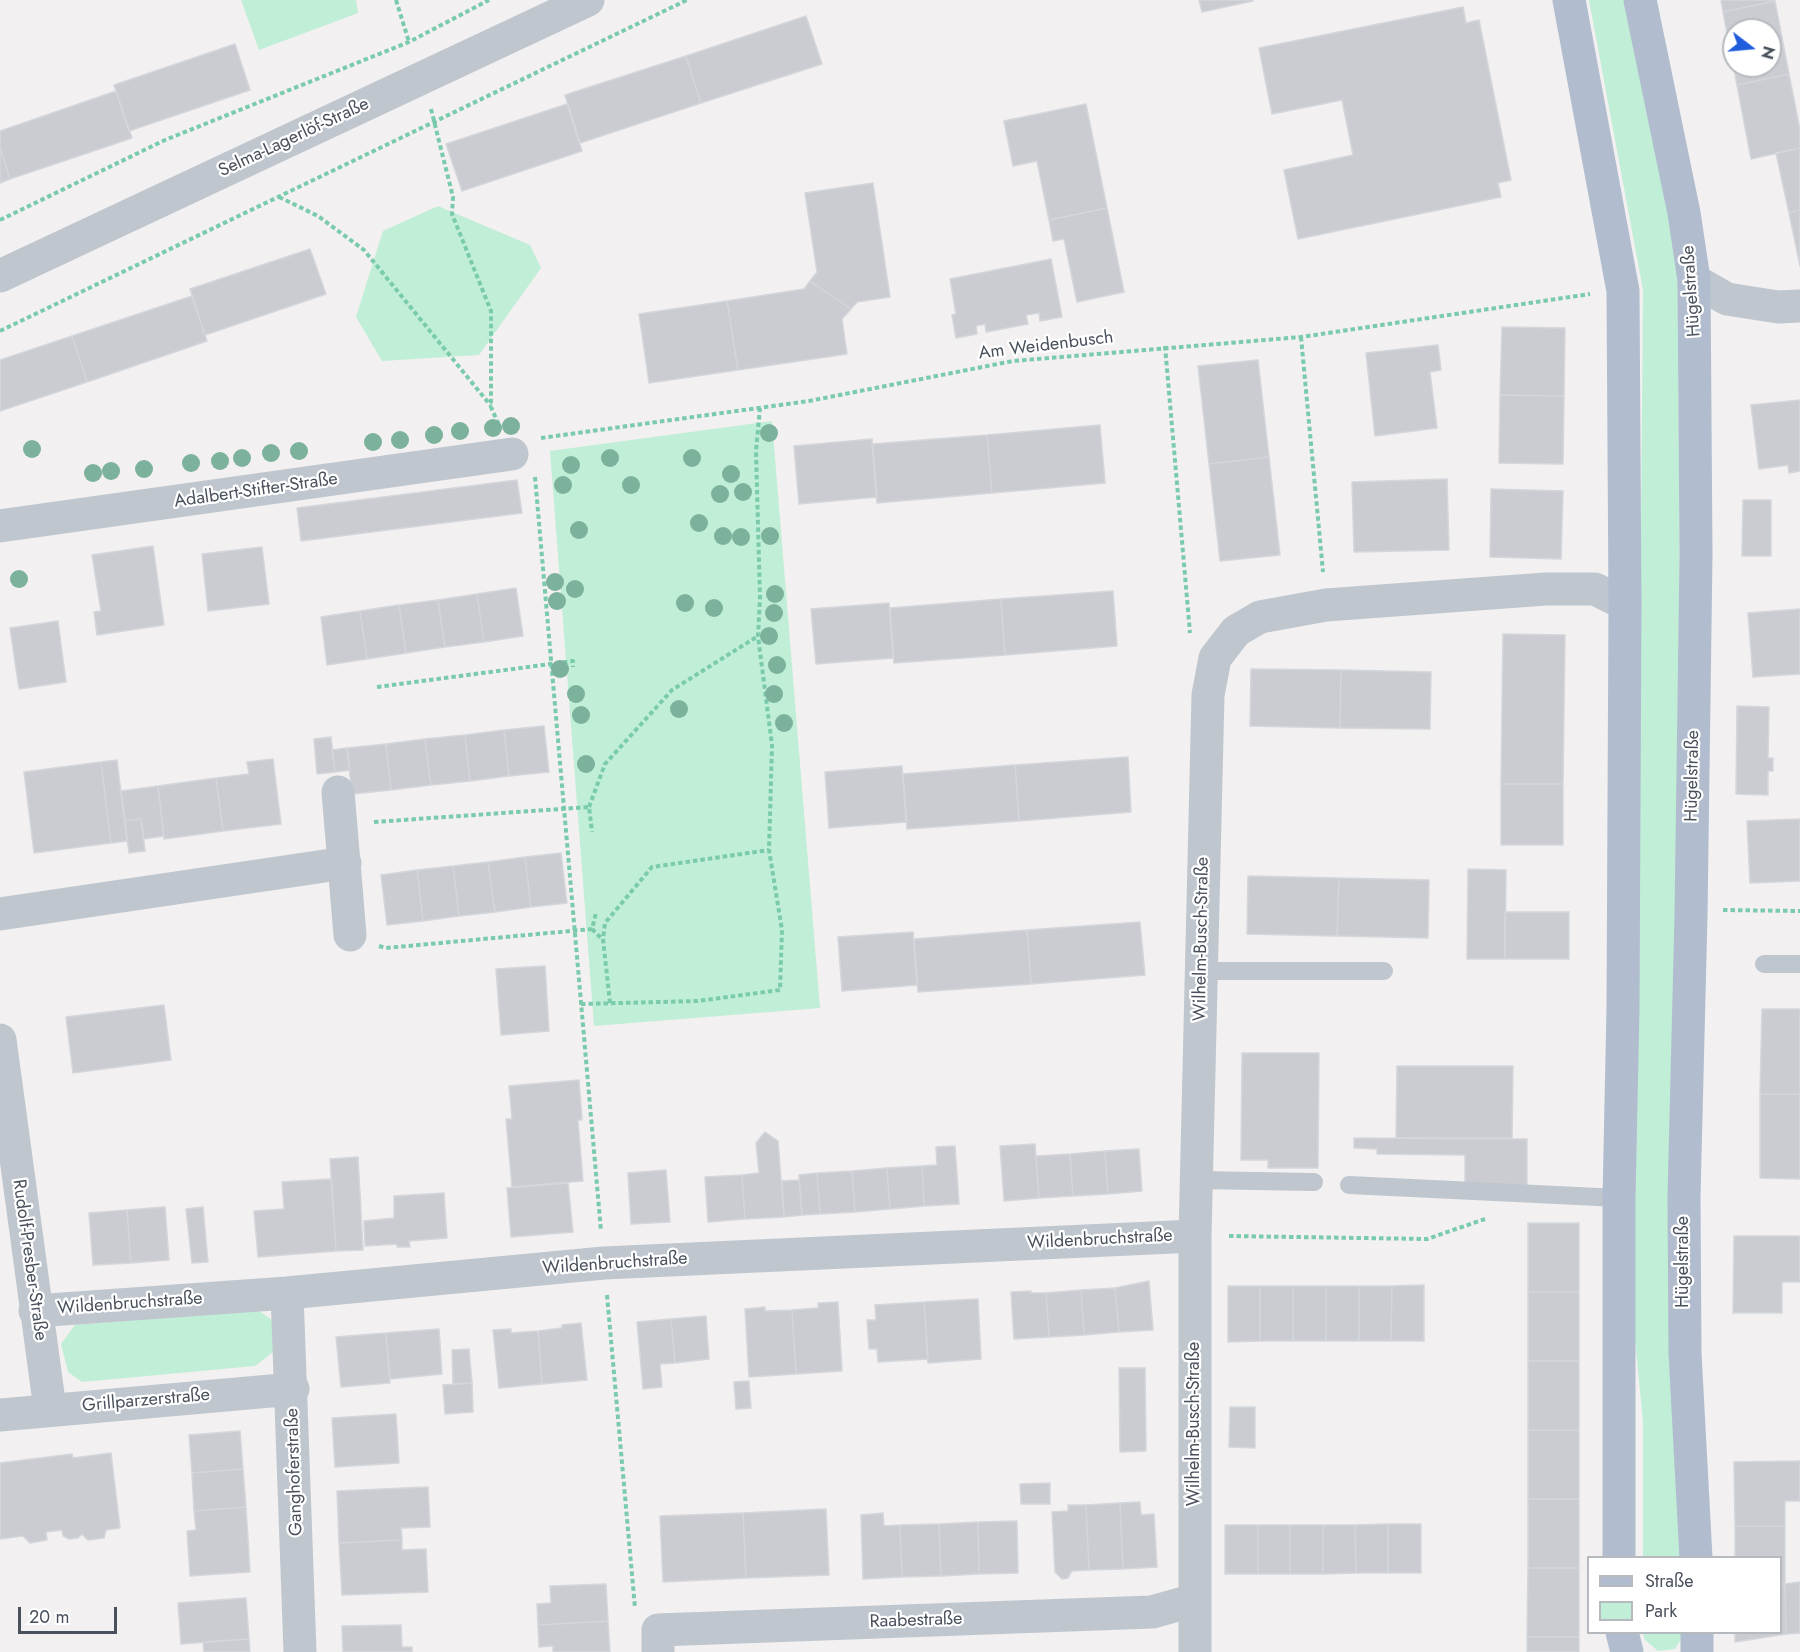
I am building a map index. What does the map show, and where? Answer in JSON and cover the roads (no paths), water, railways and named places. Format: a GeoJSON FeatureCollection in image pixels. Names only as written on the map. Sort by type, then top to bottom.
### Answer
{"type":"FeatureCollection","features":[{"type":"Feature","properties":{"kind":"main road"},"geometry":{"type":"LineString","coordinates":[[1569,0],[1623,291],[1625,604],[1623,1008],[1619,1198],[1619,1556]]}},
{"type":"Feature","properties":{"kind":"main road","name":"Hügelstraße"},"geometry":{"type":"LineString","coordinates":[[1640,0],[1684,213],[1694,280],[1696,555],[1684,1197],[1685,1353],[1696,1556]]}},
{"type":"Feature","properties":{"kind":"main road"},"geometry":{"type":"LineString","coordinates":[[1618,1652],[1620,1634]]}},
{"type":"Feature","properties":{"kind":"main road"},"geometry":{"type":"LineString","coordinates":[[1621,1634],[1628,1652]]}},
{"type":"Feature","properties":{"kind":"main road"},"geometry":{"type":"LineString","coordinates":[[1697,1634],[1697,1652]]}},
{"type":"Feature","properties":{"kind":"street","name":"Selma-Lagerlöf-Straße"},"geometry":{"type":"LineString","coordinates":[[0,276],[588,0]]}},
{"type":"Feature","properties":{"kind":"street"},"geometry":{"type":"LineString","coordinates":[[1694,280],[1727,299],[1778,307],[1800,306]]}},
{"type":"Feature","properties":{"kind":"street","name":"Adalbert-Stifter-Straße"},"geometry":{"type":"LineString","coordinates":[[0,526],[523,461]]}},
{"type":"Feature","properties":{"kind":"street","name":"Wilhelm-Busch-Straße"},"geometry":{"type":"LineString","coordinates":[[1195,1652],[1195,1236],[1208,694],[1215,658],[1236,631],[1260,617],[1326,605],[1546,589],[1595,589],[1625,604]]}},
{"type":"Feature","properties":{"kind":"street"},"geometry":{"type":"LineString","coordinates":[[338,792],[350,935]]}},
{"type":"Feature","properties":{"kind":"street"},"geometry":{"type":"LineString","coordinates":[[0,914],[344,853]]}},
{"type":"Feature","properties":{"kind":"street","name":"Rudolf-Presber-Straße"},"geometry":{"type":"LineString","coordinates":[[0,1040],[50,1409]]}},
{"type":"Feature","properties":{"kind":"street","name":"Wildenbruchstraße"},"geometry":{"type":"LineString","coordinates":[[35,1311],[287,1293],[604,1263],[1195,1236]]}},
{"type":"Feature","properties":{"kind":"street","name":"Ganghoferstraße"},"geometry":{"type":"LineString","coordinates":[[287,1293],[293,1389],[300,1652]]}},
{"type":"Feature","properties":{"kind":"street","name":"Grillparzerstraße"},"geometry":{"type":"LineString","coordinates":[[0,1415],[293,1389]]}},
{"type":"Feature","properties":{"kind":"street","name":"Raabestraße"},"geometry":{"type":"LineString","coordinates":[[658,1641],[1152,1612],[1195,1600]]}},
{"type":"Feature","properties":{"kind":"lane"},"geometry":{"type":"LineString","coordinates":[[1764,964],[1800,964]]}},
{"type":"Feature","properties":{"kind":"lane"},"geometry":{"type":"LineString","coordinates":[[1201,971],[1384,971]]}},
{"type":"Feature","properties":{"kind":"lane"},"geometry":{"type":"LineString","coordinates":[[1197,1180],[1314,1182]]}},
{"type":"Feature","properties":{"kind":"lane"},"geometry":{"type":"LineString","coordinates":[[1349,1185],[1619,1198]]}}]}
